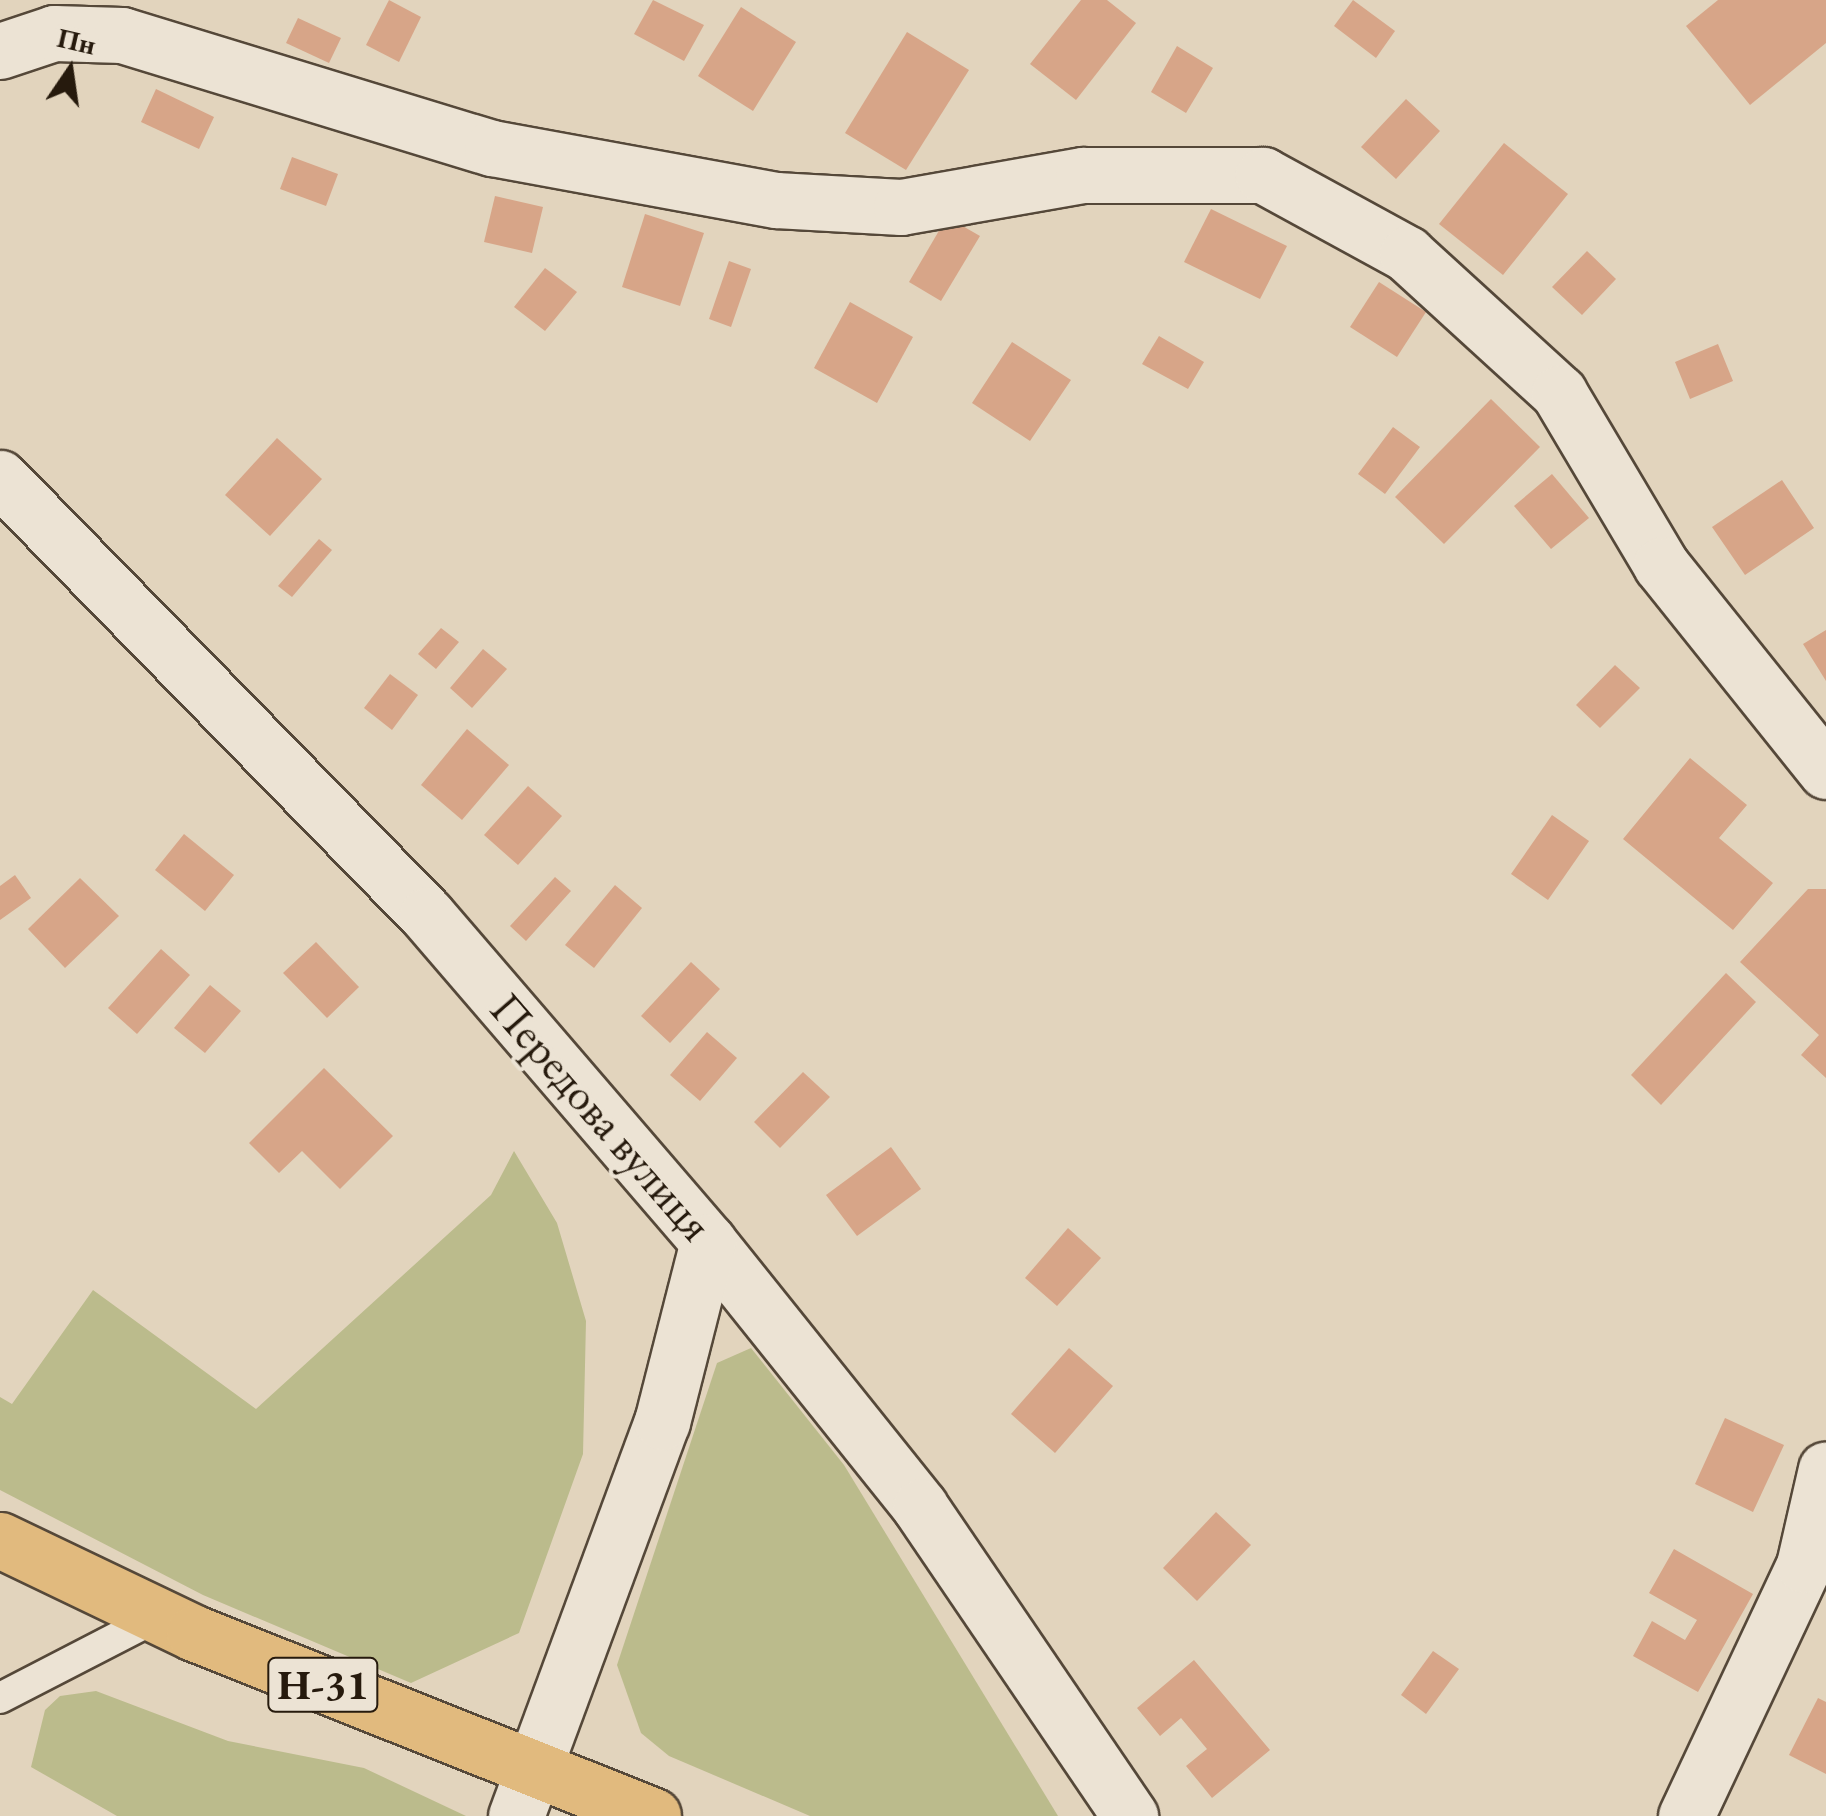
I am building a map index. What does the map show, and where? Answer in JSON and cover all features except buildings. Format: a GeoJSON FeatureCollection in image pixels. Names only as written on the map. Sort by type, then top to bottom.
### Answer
{"type":"FeatureCollection","features":[{"type":"Feature","properties":{"kind":"main road","name":"Н-31"},"geometry":{"type":"LineString","coordinates":[[0,1540],[525,1793],[653,1816]]}},
{"type":"Feature","properties":{"kind":"street"},"geometry":{"type":"LineString","coordinates":[[0,52],[54,33],[122,35],[492,148],[776,200],[901,207],[1084,175],[1264,175],[1407,254],[1559,393],[1662,565],[1826,772]]}},
{"type":"Feature","properties":{"kind":"street","name":"Передова вулиця"},"geometry":{"type":"LineString","coordinates":[[0,478],[427,916],[708,1242],[920,1507],[1130,1816]]}},
{"type":"Feature","properties":{"kind":"street"},"geometry":{"type":"LineString","coordinates":[[525,1793],[662,1422],[708,1242]]}},
{"type":"Feature","properties":{"kind":"street"},"geometry":{"type":"LineString","coordinates":[[1686,1816],[1815,1570],[1826,1469]]}},
{"type":"Feature","properties":{"kind":"lane"},"geometry":{"type":"LineString","coordinates":[[0,1698],[159,1616]]}},
{"type":"Feature","properties":{"kind":"green space"},"geometry":{"type":"Polygon","coordinates":[[[514,1151],[557,1223],[586,1321],[583,1454],[519,1633],[411,1683],[203,1595],[0,1490],[0,1397],[12,1404],[93,1290],[256,1409],[491,1195],[514,1151]]]}},
{"type":"Feature","properties":{"kind":"green space"},"geometry":{"type":"Polygon","coordinates":[[[751,1348],[844,1465],[1058,1816],[810,1816],[669,1756],[641,1733],[617,1665],[717,1363],[751,1348]]]}},
{"type":"Feature","properties":{"kind":"green space"},"geometry":{"type":"Polygon","coordinates":[[[96,1691],[228,1741],[364,1768],[466,1816],[117,1816],[31,1767],[45,1710],[60,1696],[96,1691]]]}}]}
